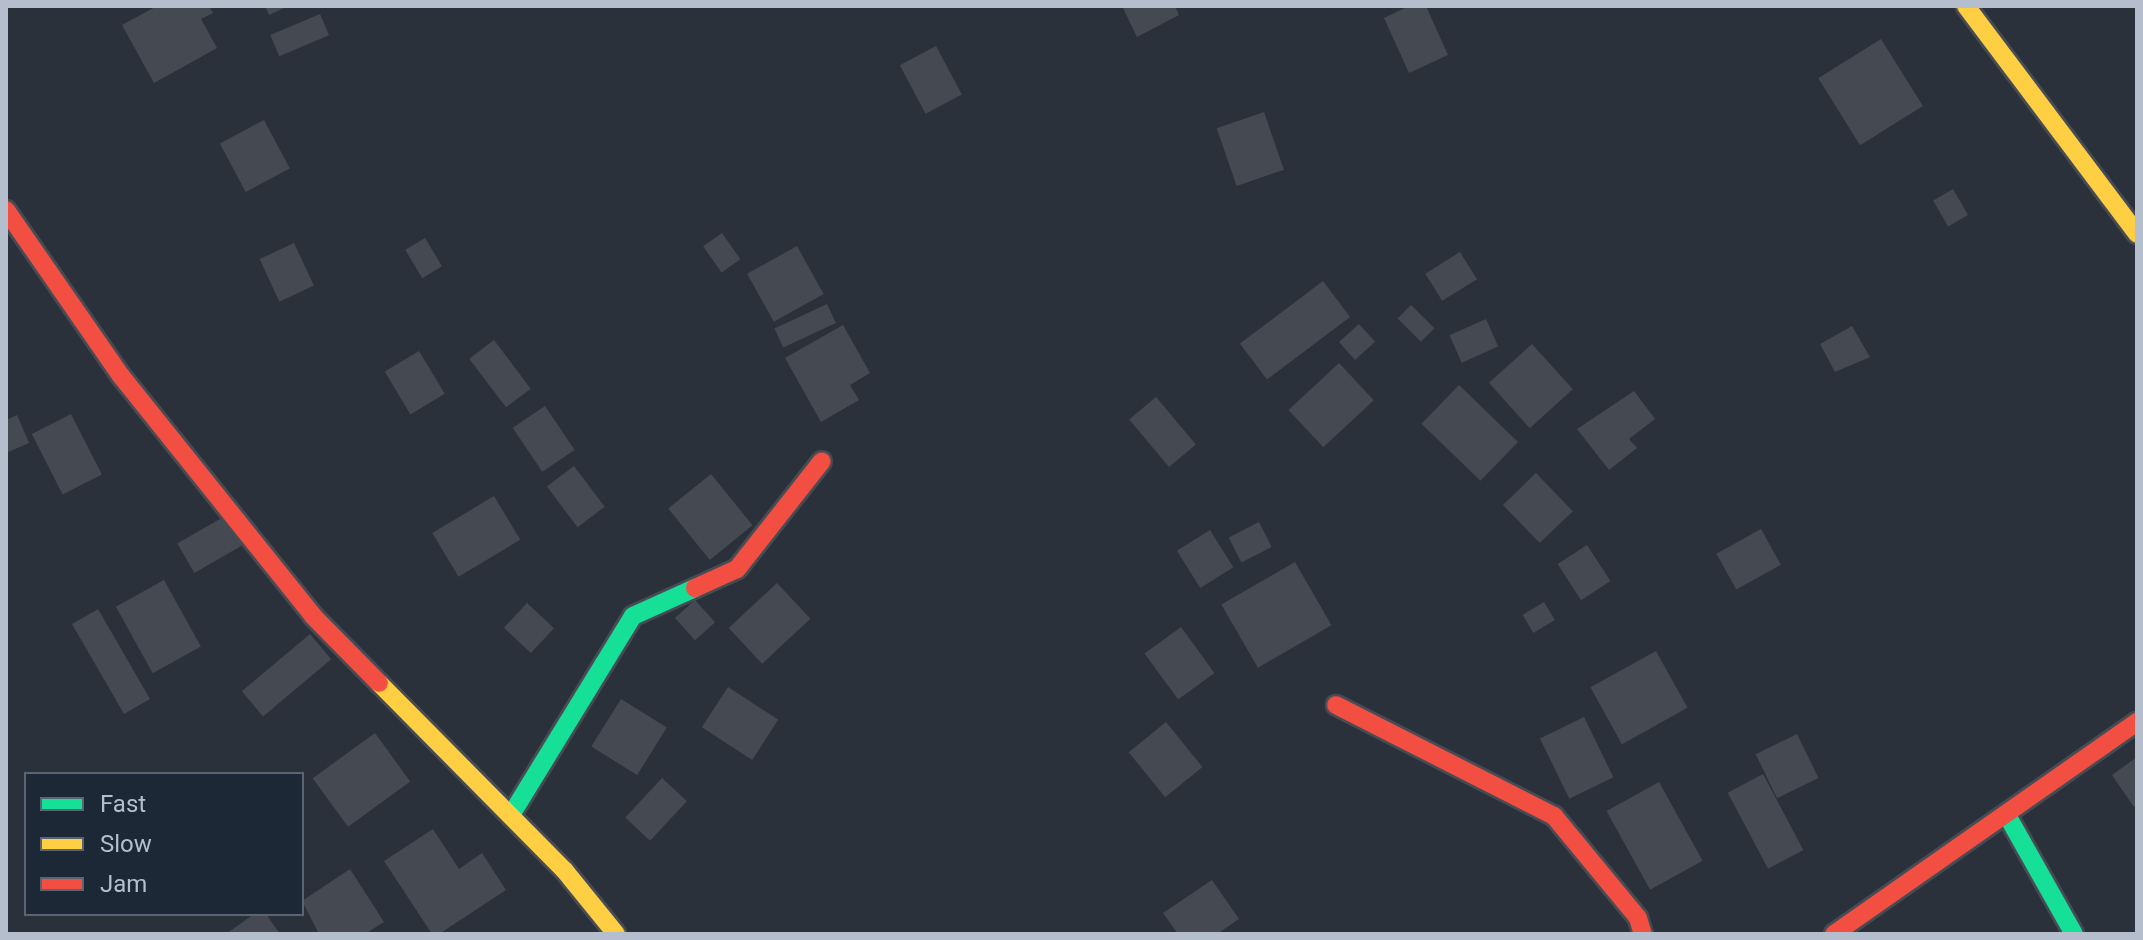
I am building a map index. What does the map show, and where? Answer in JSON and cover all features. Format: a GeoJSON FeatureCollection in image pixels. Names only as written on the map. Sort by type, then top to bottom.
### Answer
{"type":"FeatureCollection","features":[{"type":"Feature","properties":{"kind":"street"},"geometry":{"type":"LineString","coordinates":[[1966,6],[2137,234]]}},
{"type":"Feature","properties":{"kind":"street"},"geometry":{"type":"LineString","coordinates":[[6,210],[121,376],[313,616],[511,815],[616,934]]}},
{"type":"Feature","properties":{"kind":"street"},"geometry":{"type":"LineString","coordinates":[[511,815],[633,616],[737,569],[822,461]]}},
{"type":"Feature","properties":{"kind":"street"},"geometry":{"type":"LineString","coordinates":[[1336,705],[1554,816],[1638,918],[1643,934]]}},
{"type":"Feature","properties":{"kind":"street"},"geometry":{"type":"LineString","coordinates":[[1834,934],[2008,817],[2137,722]]}},
{"type":"Feature","properties":{"kind":"street"},"geometry":{"type":"LineString","coordinates":[[2008,817],[2074,934]]}},
{"type":"Feature","properties":{"kind":"building"},"geometry":{"type":"Polygon","coordinates":[[[157,6],[209,6],[213,13],[201,19],[217,48],[154,83],[122,25],[157,6]]]}},
{"type":"Feature","properties":{"kind":"building"},"geometry":{"type":"Polygon","coordinates":[[[265,6],[288,6],[269,15],[265,6]]]}},
{"type":"Feature","properties":{"kind":"building"},"geometry":{"type":"Polygon","coordinates":[[[1122,6],[1175,6],[1179,15],[1137,37],[1122,6]]]}},
{"type":"Feature","properties":{"kind":"building"},"geometry":{"type":"Polygon","coordinates":[[[1409,6],[1426,6],[1448,55],[1409,73],[1384,18],[1409,6]]]}},
{"type":"Feature","properties":{"kind":"building"},"geometry":{"type":"Polygon","coordinates":[[[320,14],[329,35],[279,56],[270,35],[320,14]]]}},
{"type":"Feature","properties":{"kind":"building"},"geometry":{"type":"Polygon","coordinates":[[[1881,39],[1923,106],[1860,145],[1818,78],[1881,39]]]}},
{"type":"Feature","properties":{"kind":"building"},"geometry":{"type":"Polygon","coordinates":[[[936,46],[962,95],[926,114],[900,65],[936,46]]]}},
{"type":"Feature","properties":{"kind":"building"},"geometry":{"type":"Polygon","coordinates":[[[1264,112],[1284,170],[1237,186],[1217,128],[1264,112]]]}},
{"type":"Feature","properties":{"kind":"building"},"geometry":{"type":"Polygon","coordinates":[[[264,120],[290,169],[246,192],[220,143],[264,120]]]}},
{"type":"Feature","properties":{"kind":"building"},"geometry":{"type":"Polygon","coordinates":[[[1953,189],[1968,215],[1948,226],[1933,200],[1953,189]]]}},
{"type":"Feature","properties":{"kind":"building"},"geometry":{"type":"Polygon","coordinates":[[[722,233],[740,259],[722,272],[703,246],[722,233]]]}},
{"type":"Feature","properties":{"kind":"building"},"geometry":{"type":"Polygon","coordinates":[[[425,238],[442,266],[422,278],[405,250],[425,238]]]}},
{"type":"Feature","properties":{"kind":"building"},"geometry":{"type":"Polygon","coordinates":[[[294,243],[314,286],[279,302],[260,259],[294,243]]]}},
{"type":"Feature","properties":{"kind":"building"},"geometry":{"type":"Polygon","coordinates":[[[797,246],[824,294],[774,322],[747,274],[797,246]]]}},
{"type":"Feature","properties":{"kind":"building"},"geometry":{"type":"Polygon","coordinates":[[[1460,252],[1477,279],[1442,301],[1425,274],[1460,252]]]}},
{"type":"Feature","properties":{"kind":"building"},"geometry":{"type":"Polygon","coordinates":[[[1323,281],[1350,317],[1267,380],[1240,344],[1323,281]]]}},
{"type":"Feature","properties":{"kind":"building"},"geometry":{"type":"Polygon","coordinates":[[[827,304],[836,323],[783,348],[774,329],[827,304]]]}},
{"type":"Feature","properties":{"kind":"building"},"geometry":{"type":"Polygon","coordinates":[[[1411,305],[1434,328],[1421,342],[1398,318],[1411,305]]]}},
{"type":"Feature","properties":{"kind":"building"},"geometry":{"type":"Polygon","coordinates":[[[1486,319],[1498,346],[1462,363],[1449,335],[1486,319]]]}},
{"type":"Feature","properties":{"kind":"building"},"geometry":{"type":"Polygon","coordinates":[[[1359,324],[1375,342],[1355,360],[1339,342],[1359,324]]]}},
{"type":"Feature","properties":{"kind":"building"},"geometry":{"type":"Polygon","coordinates":[[[843,325],[870,373],[850,385],[859,400],[821,422],[785,358],[843,325]]]}},
{"type":"Feature","properties":{"kind":"building"},"geometry":{"type":"Polygon","coordinates":[[[1852,326],[1870,357],[1835,372],[1820,344],[1852,326]]]}},
{"type":"Feature","properties":{"kind":"building"},"geometry":{"type":"Polygon","coordinates":[[[494,340],[531,389],[506,407],[469,359],[494,340]]]}},
{"type":"Feature","properties":{"kind":"building"},"geometry":{"type":"Polygon","coordinates":[[[1532,344],[1573,389],[1530,428],[1489,383],[1532,344]]]}},
{"type":"Feature","properties":{"kind":"building"},"geometry":{"type":"Polygon","coordinates":[[[419,351],[445,394],[410,414],[385,372],[419,351]]]}},
{"type":"Feature","properties":{"kind":"building"},"geometry":{"type":"Polygon","coordinates":[[[1339,363],[1374,400],[1323,447],[1289,410],[1339,363]]]}},
{"type":"Feature","properties":{"kind":"building"},"geometry":{"type":"Polygon","coordinates":[[[1459,385],[1518,442],[1480,481],[1421,424],[1459,385]]]}},
{"type":"Feature","properties":{"kind":"building"},"geometry":{"type":"Polygon","coordinates":[[[1634,391],[1655,419],[1629,439],[1637,448],[1609,470],[1577,429],[1634,391]]]}},
{"type":"Feature","properties":{"kind":"building"},"geometry":{"type":"Polygon","coordinates":[[[1156,397],[1196,444],[1169,467],[1129,419],[1156,397]]]}},
{"type":"Feature","properties":{"kind":"building"},"geometry":{"type":"Polygon","coordinates":[[[545,406],[575,450],[542,472],[513,428],[545,406]]]}},
{"type":"Feature","properties":{"kind":"building"},"geometry":{"type":"Polygon","coordinates":[[[71,414],[102,475],[63,495],[32,434],[71,414]]]}},
{"type":"Feature","properties":{"kind":"building"},"geometry":{"type":"Polygon","coordinates":[[[17,415],[29,443],[6,453],[6,420],[17,415]]]}},
{"type":"Feature","properties":{"kind":"building"},"geometry":{"type":"Polygon","coordinates":[[[574,466],[605,507],[578,527],[547,486],[574,466]]]}},
{"type":"Feature","properties":{"kind":"building"},"geometry":{"type":"Polygon","coordinates":[[[1536,473],[1573,511],[1540,543],[1503,505],[1536,473]]]}},
{"type":"Feature","properties":{"kind":"building"},"geometry":{"type":"Polygon","coordinates":[[[711,474],[753,525],[710,560],[668,509],[711,474]]]}},
{"type":"Feature","properties":{"kind":"building"},"geometry":{"type":"Polygon","coordinates":[[[494,496],[520,540],[459,577],[432,533],[494,496]]]}},
{"type":"Feature","properties":{"kind":"building"},"geometry":{"type":"Polygon","coordinates":[[[225,516],[242,545],[194,573],[177,544],[225,516]]]}},
{"type":"Feature","properties":{"kind":"building"},"geometry":{"type":"Polygon","coordinates":[[[1259,522],[1272,547],[1241,562],[1229,537],[1259,522]]]}},
{"type":"Feature","properties":{"kind":"building"},"geometry":{"type":"Polygon","coordinates":[[[1761,529],[1781,565],[1736,590],[1716,554],[1761,529]]]}},
{"type":"Feature","properties":{"kind":"building"},"geometry":{"type":"Polygon","coordinates":[[[1210,530],[1233,567],[1200,588],[1177,551],[1210,530]]]}},
{"type":"Feature","properties":{"kind":"building"},"geometry":{"type":"Polygon","coordinates":[[[1587,545],[1610,581],[1581,600],[1558,564],[1587,545]]]}},
{"type":"Feature","properties":{"kind":"building"},"geometry":{"type":"Polygon","coordinates":[[[1295,562],[1332,625],[1258,668],[1221,604],[1295,562]]]}},
{"type":"Feature","properties":{"kind":"building"},"geometry":{"type":"Polygon","coordinates":[[[164,580],[201,646],[153,673],[116,607],[164,580]]]}},
{"type":"Feature","properties":{"kind":"building"},"geometry":{"type":"Polygon","coordinates":[[[777,583],[810,619],[762,664],[729,628],[777,583]]]}},
{"type":"Feature","properties":{"kind":"building"},"geometry":{"type":"Polygon","coordinates":[[[695,600],[715,622],[695,640],[675,618],[695,600]]]}},
{"type":"Feature","properties":{"kind":"building"},"geometry":{"type":"Polygon","coordinates":[[[1544,602],[1555,620],[1533,633],[1523,615],[1544,602]]]}},
{"type":"Feature","properties":{"kind":"building"},"geometry":{"type":"Polygon","coordinates":[[[527,603],[554,628],[531,653],[504,628],[527,603]]]}},
{"type":"Feature","properties":{"kind":"building"},"geometry":{"type":"Polygon","coordinates":[[[98,609],[150,699],[124,714],[72,624],[98,609]]]}},
{"type":"Feature","properties":{"kind":"building"},"geometry":{"type":"Polygon","coordinates":[[[1181,627],[1215,673],[1178,700],[1145,653],[1181,627]]]}},
{"type":"Feature","properties":{"kind":"building"},"geometry":{"type":"Polygon","coordinates":[[[310,634],[331,659],[263,716],[242,691],[310,634]]]}},
{"type":"Feature","properties":{"kind":"building"},"geometry":{"type":"Polygon","coordinates":[[[1656,651],[1688,708],[1622,744],[1590,687],[1656,651]]]}},
{"type":"Feature","properties":{"kind":"building"},"geometry":{"type":"Polygon","coordinates":[[[728,687],[778,720],[752,760],[702,727],[728,687]]]}},
{"type":"Feature","properties":{"kind":"building"},"geometry":{"type":"Polygon","coordinates":[[[621,699],[667,728],[637,775],[591,746],[621,699]]]}},
{"type":"Feature","properties":{"kind":"building"},"geometry":{"type":"Polygon","coordinates":[[[1584,717],[1613,777],[1569,799],[1540,738],[1584,717]]]}},
{"type":"Feature","properties":{"kind":"building"},"geometry":{"type":"Polygon","coordinates":[[[1166,722],[1203,767],[1165,797],[1129,752],[1166,722]]]}},
{"type":"Feature","properties":{"kind":"building"},"geometry":{"type":"Polygon","coordinates":[[[375,733],[410,782],[348,827],[313,778],[375,733]]]}},
{"type":"Feature","properties":{"kind":"building"},"geometry":{"type":"Polygon","coordinates":[[[1797,734],[1818,778],[1777,798],[1756,754],[1797,734]]]}},
{"type":"Feature","properties":{"kind":"building"},"geometry":{"type":"Polygon","coordinates":[[[2137,757],[2137,805],[2134,807],[2112,775],[2137,757]]]}},
{"type":"Feature","properties":{"kind":"building"},"geometry":{"type":"Polygon","coordinates":[[[1763,774],[1803,850],[1768,869],[1728,793],[1763,774]]]}},
{"type":"Feature","properties":{"kind":"building"},"geometry":{"type":"Polygon","coordinates":[[[662,778],[687,801],[650,841],[625,817],[662,778]]]}},
{"type":"Feature","properties":{"kind":"building"},"geometry":{"type":"Polygon","coordinates":[[[1659,782],[1703,861],[1650,890],[1607,811],[1659,782]]]}},
{"type":"Feature","properties":{"kind":"building"},"geometry":{"type":"Polygon","coordinates":[[[433,829],[459,869],[482,853],[506,890],[439,934],[432,934],[384,861],[433,829]]]}},
{"type":"Feature","properties":{"kind":"building"},"geometry":{"type":"Polygon","coordinates":[[[350,869],[384,922],[365,934],[319,934],[304,900],[350,869]]]}},
{"type":"Feature","properties":{"kind":"building"},"geometry":{"type":"Polygon","coordinates":[[[1212,880],[1239,919],[1217,934],[1178,934],[1163,913],[1212,880]]]}},
{"type":"Feature","properties":{"kind":"building"},"geometry":{"type":"Polygon","coordinates":[[[251,916],[267,916],[280,934],[226,934],[251,916]]]}},
{"type":"Feature","properties":{"kind":"traffic: fast"},"geometry":{"type":"LineString","coordinates":[[511,815],[633,616],[695,588]]}},
{"type":"Feature","properties":{"kind":"traffic: fast"},"geometry":{"type":"LineString","coordinates":[[2008,817],[2074,934]]}},
{"type":"Feature","properties":{"kind":"traffic: slow"},"geometry":{"type":"LineString","coordinates":[[1966,6],[2137,234]]}},
{"type":"Feature","properties":{"kind":"traffic: slow"},"geometry":{"type":"LineString","coordinates":[[379,683],[565,871],[616,934]]}},
{"type":"Feature","properties":{"kind":"traffic: jam"},"geometry":{"type":"LineString","coordinates":[[6,210],[121,376],[313,616],[379,683]]}},
{"type":"Feature","properties":{"kind":"traffic: jam"},"geometry":{"type":"LineString","coordinates":[[695,588],[737,569],[822,461]]}},
{"type":"Feature","properties":{"kind":"traffic: jam"},"geometry":{"type":"LineString","coordinates":[[1336,705],[1554,816],[1638,918],[1643,934]]}},
{"type":"Feature","properties":{"kind":"traffic: jam"},"geometry":{"type":"LineString","coordinates":[[1834,934],[2137,722]]}}]}
